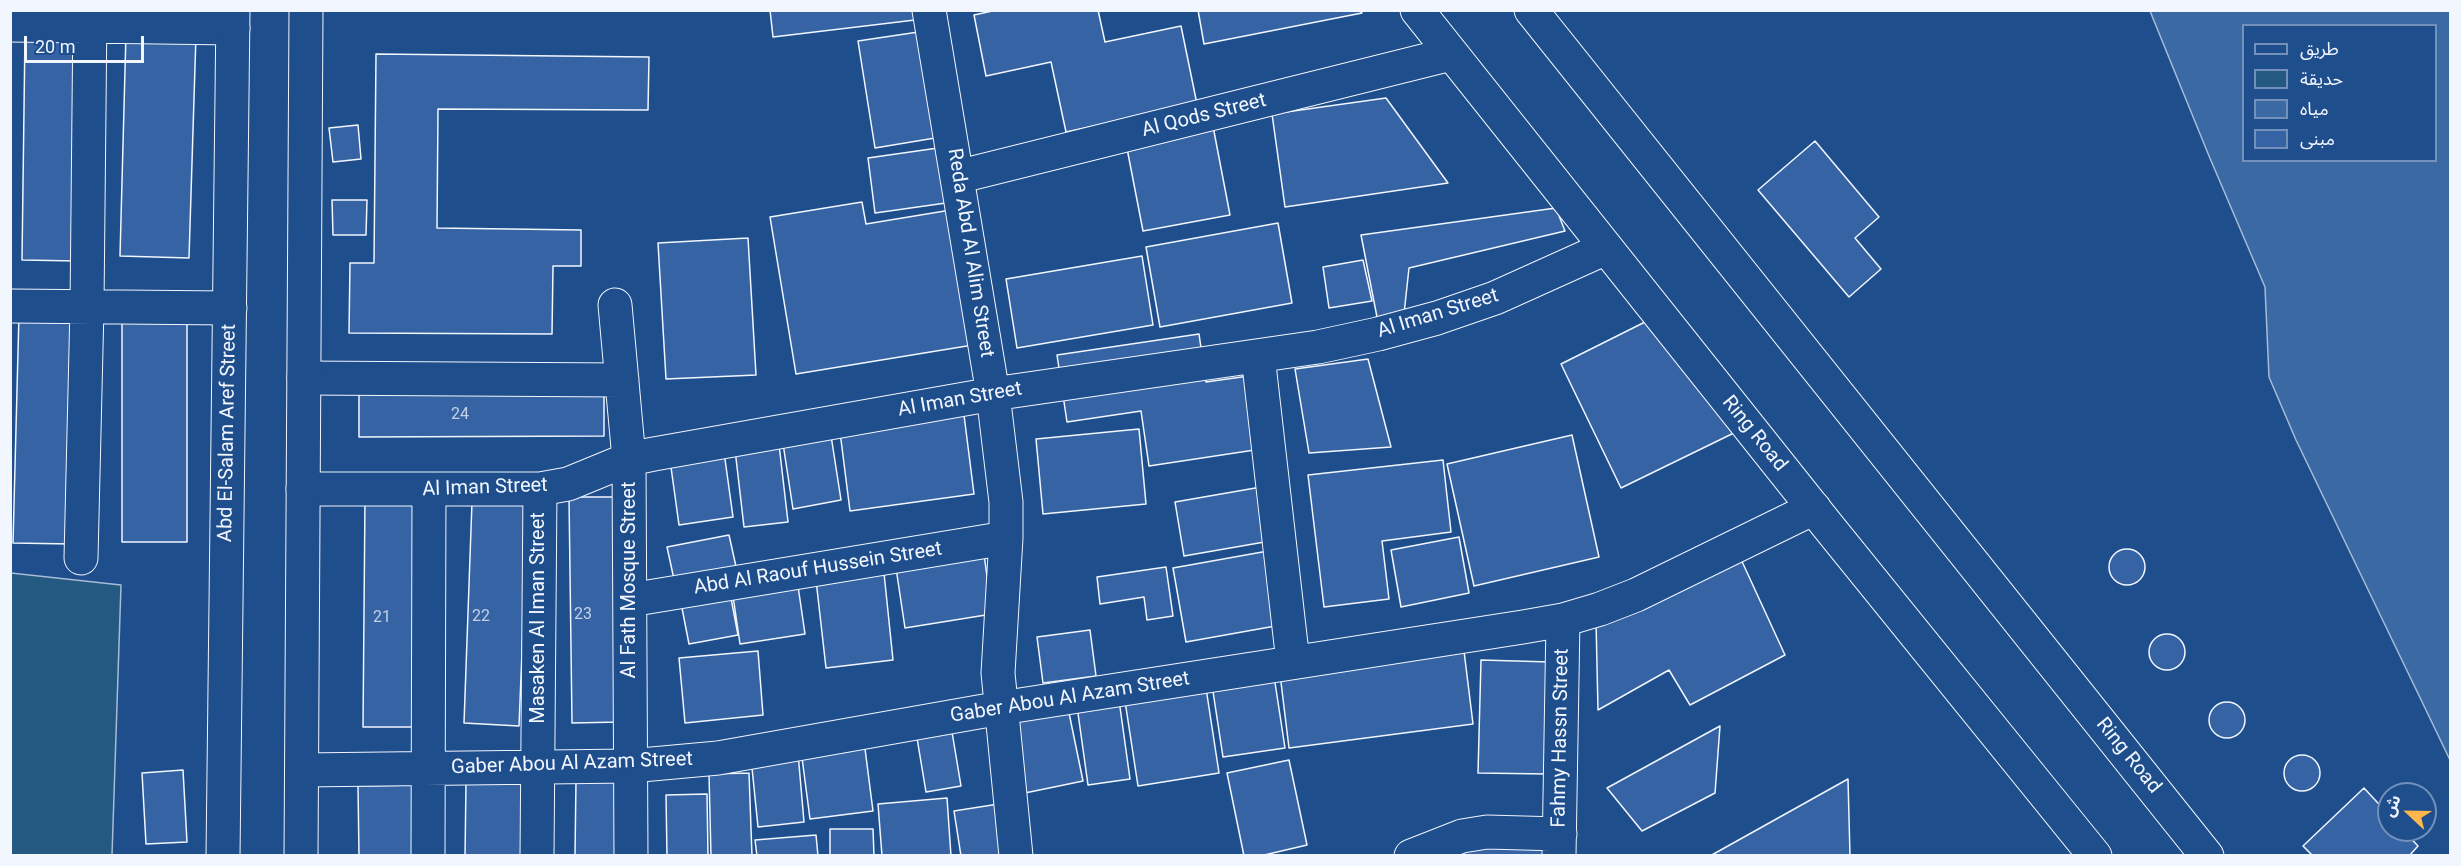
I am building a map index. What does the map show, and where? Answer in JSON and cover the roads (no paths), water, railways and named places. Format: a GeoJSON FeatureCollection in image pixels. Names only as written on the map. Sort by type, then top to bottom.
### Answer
{"type":"FeatureCollection","features":[{"type":"Feature","properties":{"kind":"main road"},"geometry":{"type":"LineString","coordinates":[[301,855],[306,10]]}},
{"type":"Feature","properties":{"kind":"main road","name":"Ring Road"},"geometry":{"type":"LineString","coordinates":[[1417,10],[1814,508],[2095,855]]}},
{"type":"Feature","properties":{"kind":"main road","name":"Ring Road"},"geometry":{"type":"LineString","coordinates":[[1531,10],[2207,855]]}},
{"type":"Feature","properties":{"kind":"main road","name":"Reda Abd Al Alim Street"},"geometry":{"type":"LineString","coordinates":[[931,11],[993,394],[1006,502],[1000,625],[1001,708],[1016,855]]}},
{"type":"Feature","properties":{"kind":"main road"},"geometry":{"type":"LineString","coordinates":[[81,558],[87,307],[90,18]]}},
{"type":"Feature","properties":{"kind":"main road"},"geometry":{"type":"LineString","coordinates":[[10,25],[90,18],[233,19]]}},
{"type":"Feature","properties":{"kind":"main road","name":"Abd El-Salam Aref Street"},"geometry":{"type":"LineString","coordinates":[[224,855],[233,19]]}},
{"type":"Feature","properties":{"kind":"main road","name":"Al Qods Street"},"geometry":{"type":"LineString","coordinates":[[957,177],[1451,54]]}},
{"type":"Feature","properties":{"kind":"main road","name":"Al Iman Street"},"geometry":{"type":"LineString","coordinates":[[303,489],[540,489],[568,484],[629,459],[993,394],[1318,346],[1378,334],[1437,318],[1495,298],[1606,248]]}},
{"type":"Feature","properties":{"kind":"main road","name":"Al Fath Mosque Street"},"geometry":{"type":"LineString","coordinates":[[615,305],[629,459],[631,855]]}},
{"type":"Feature","properties":{"kind":"main road"},"geometry":{"type":"LineString","coordinates":[[10,306],[230,308]]}},
{"type":"Feature","properties":{"kind":"main road"},"geometry":{"type":"LineString","coordinates":[[1257,356],[1293,662]]}},
{"type":"Feature","properties":{"kind":"main road"},"geometry":{"type":"LineString","coordinates":[[304,378],[622,380]]}},
{"type":"Feature","properties":{"kind":"main road","name":"Masaken Al Iman Street"},"geometry":{"type":"LineString","coordinates":[[537,855],[540,489]]}},
{"type":"Feature","properties":{"kind":"main road"},"geometry":{"type":"LineString","coordinates":[[428,855],[429,490]]}},
{"type":"Feature","properties":{"kind":"main road","name":"Gaber Abou Al Azam Street"},"geometry":{"type":"LineString","coordinates":[[302,770],[630,766],[718,758],[1001,708],[1563,620],[1636,595],[1814,508]]}},
{"type":"Feature","properties":{"kind":"main road","name":"Abd Al Raouf Hussein Street"},"geometry":{"type":"LineString","coordinates":[[630,600],[1006,538]]}},
{"type":"Feature","properties":{"kind":"main road","name":"Fahmy Hassn Street"},"geometry":{"type":"LineString","coordinates":[[1560,845],[1563,620]]}},
{"type":"Feature","properties":{"kind":"main road"},"geometry":{"type":"LineString","coordinates":[[1411,855],[1462,836],[1487,832],[1560,845]]}},
{"type":"Feature","properties":{"kind":"water"},"geometry":{"type":"Polygon","coordinates":[[[2150,11],[2450,11],[2450,760],[2296,440],[2269,377],[2265,287],[2150,11]]]}}]}
